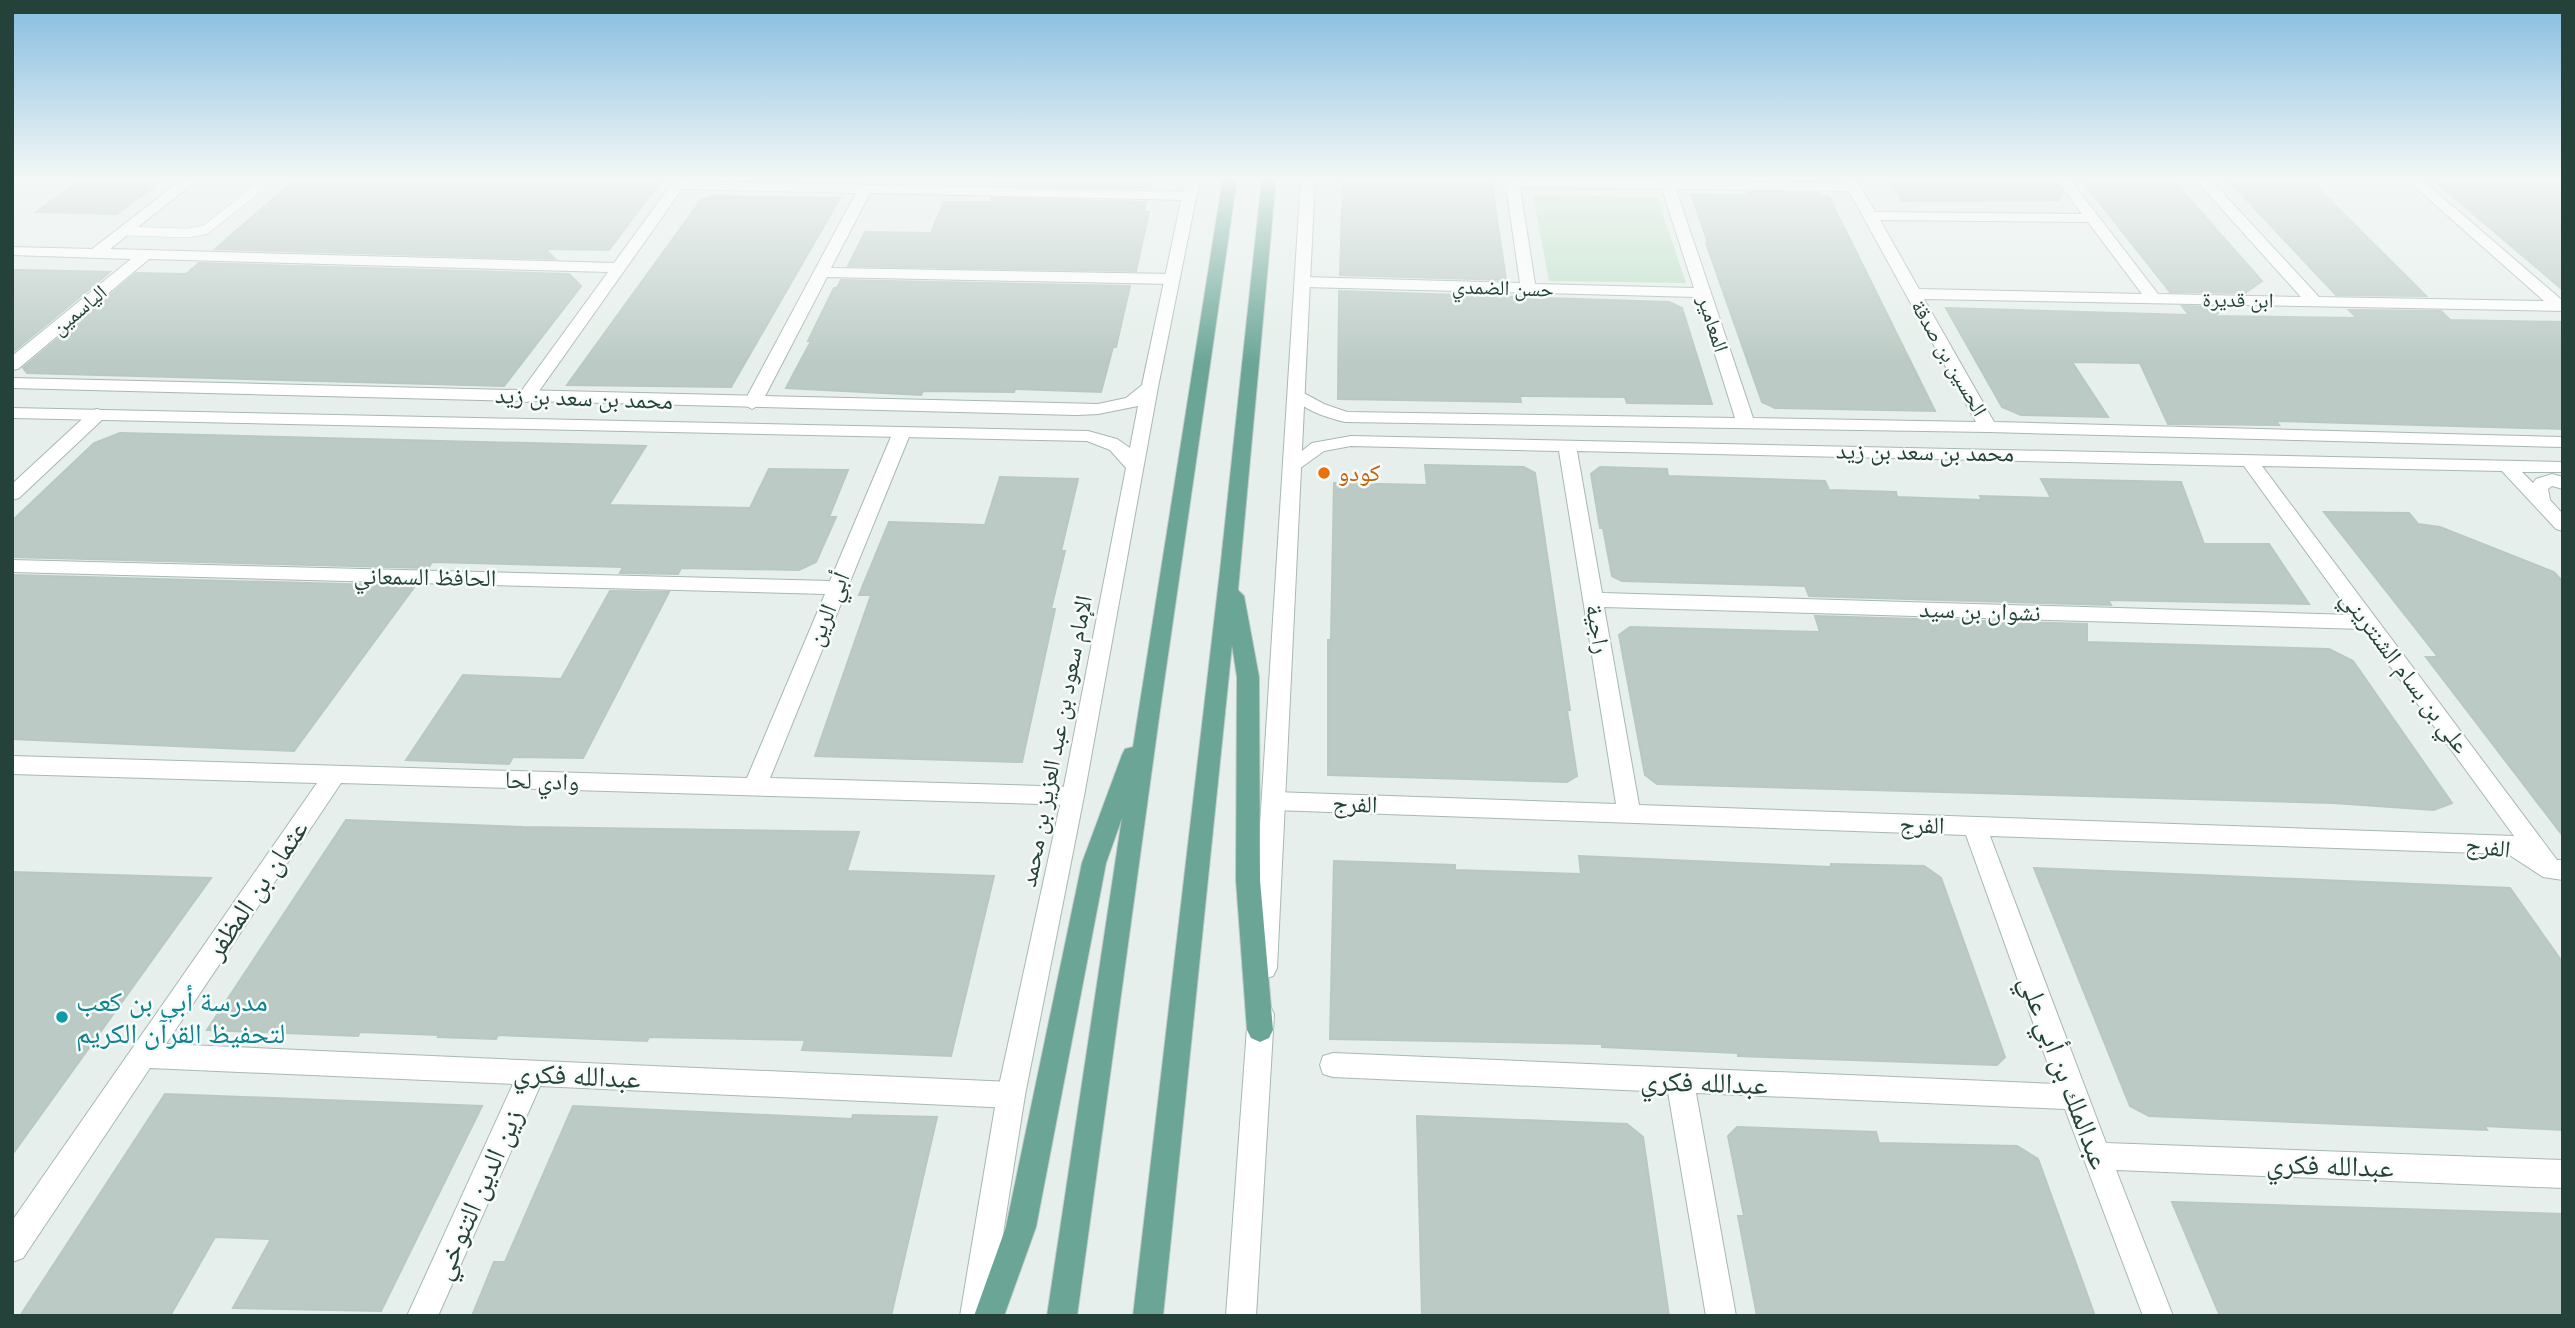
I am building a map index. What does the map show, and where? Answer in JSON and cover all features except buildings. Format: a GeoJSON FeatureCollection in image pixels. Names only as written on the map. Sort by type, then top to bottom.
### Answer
{"type":"FeatureCollection","features":[{"type":"Feature","properties":{"kind":"main road"},"geometry":{"type":"LineString","coordinates":[[1062,1316],[1149,710],[1221,240]]}},
{"type":"Feature","properties":{"kind":"main road"},"geometry":{"type":"LineString","coordinates":[[1148,1316],[1230,571],[1263,240]]}},
{"type":"Feature","properties":{"kind":"main road"},"geometry":{"type":"LineString","coordinates":[[1230,571],[1248,677],[1248,880],[1260,1030]]}},
{"type":"Feature","properties":{"kind":"main road"},"geometry":{"type":"LineString","coordinates":[[989,1316],[1021,1227],[1094,863],[1149,710]]}},
{"type":"Feature","properties":{"kind":"street","name":"الياسمين"},"geometry":{"type":"LineString","coordinates":[[95,254],[113,240]]}},
{"type":"Feature","properties":{"kind":"street"},"geometry":{"type":"LineString","coordinates":[[526,397],[639,240]]}},
{"type":"Feature","properties":{"kind":"street"},"geometry":{"type":"LineString","coordinates":[[752,404],[838,240]]}},
{"type":"Feature","properties":{"kind":"street","name":"الإمام سعود بن عبد العزيز بن محمد"},"geometry":{"type":"LineString","coordinates":[[975,1316],[1011,1095],[1073,796],[1180,240]]}},
{"type":"Feature","properties":{"kind":"street"},"geometry":{"type":"LineString","coordinates":[[1241,1316],[1306,240]]}},
{"type":"Feature","properties":{"kind":"street"},"geometry":{"type":"LineString","coordinates":[[1521,240],[1528,289]]}},
{"type":"Feature","properties":{"kind":"street","name":"المعامير"},"geometry":{"type":"LineString","coordinates":[[1686,240],[1746,424]]}},
{"type":"Feature","properties":{"kind":"street","name":"الحسين بن صدقة"},"geometry":{"type":"LineString","coordinates":[[1883,240],[1988,426]]}},
{"type":"Feature","properties":{"kind":"street"},"geometry":{"type":"LineString","coordinates":[[2110,240],[2154,299]]}},
{"type":"Feature","properties":{"kind":"street"},"geometry":{"type":"LineString","coordinates":[[2258,240],[2315,302]]}},
{"type":"Feature","properties":{"kind":"street"},"geometry":{"type":"LineString","coordinates":[[2484,240],[2561,306]]}},
{"type":"Feature","properties":{"kind":"street"},"geometry":{"type":"LineString","coordinates":[[12,251],[618,268]]}},
{"type":"Feature","properties":{"kind":"street","name":"الياسمين"},"geometry":{"type":"LineString","coordinates":[[12,365],[145,255]]}},
{"type":"Feature","properties":{"kind":"street"},"geometry":{"type":"LineString","coordinates":[[821,272],[1172,279]]}},
{"type":"Feature","properties":{"kind":"street","name":"حسن الضمدي"},"geometry":{"type":"LineString","coordinates":[[1304,282],[1703,293]]}},
{"type":"Feature","properties":{"kind":"street","name":"ابن قديرة"},"geometry":{"type":"LineString","coordinates":[[1912,294],[2561,306]]}},
{"type":"Feature","properties":{"kind":"street","name":"محمد بن سعد بن زيد"},"geometry":{"type":"LineString","coordinates":[[12,383],[752,404],[1077,410],[1098,410],[1132,402],[1150,387]]}},
{"type":"Feature","properties":{"kind":"street","name":"محمد بن سعد بن زيد"},"geometry":{"type":"LineString","coordinates":[[1298,395],[1318,408],[1345,417],[1988,426],[2563,442]]}},
{"type":"Feature","properties":{"kind":"street"},"geometry":{"type":"LineString","coordinates":[[1064,435],[1078,431],[1090,422],[1085,414],[1077,410]]}},
{"type":"Feature","properties":{"kind":"street","name":"محمد بن سعد بن زيد"},"geometry":{"type":"LineString","coordinates":[[12,413],[1088,436],[1109,441],[1125,450],[1135,469]]}},
{"type":"Feature","properties":{"kind":"street"},"geometry":{"type":"LineString","coordinates":[[12,494],[98,414]]}},
{"type":"Feature","properties":{"kind":"street","name":"أبي الرين"},"geometry":{"type":"LineString","coordinates":[[755,787],[902,432]]}},
{"type":"Feature","properties":{"kind":"street","name":"محمد بن سعد بن زيد"},"geometry":{"type":"LineString","coordinates":[[1293,465],[1318,447],[1351,441],[2563,467]]}},
{"type":"Feature","properties":{"kind":"street","name":"راجية"},"geometry":{"type":"LineString","coordinates":[[1567,445],[1629,814]]}},
{"type":"Feature","properties":{"kind":"street","name":"علي بن بسام الشنتريني"},"geometry":{"type":"LineString","coordinates":[[2248,459],[2367,622],[2559,875]]}},
{"type":"Feature","properties":{"kind":"street"},"geometry":{"type":"LineString","coordinates":[[2506,465],[2563,525]]}},
{"type":"Feature","properties":{"kind":"street"},"geometry":{"type":"LineString","coordinates":[[2541,502],[2539,489],[2542,483],[2552,480],[2563,483]]}},
{"type":"Feature","properties":{"kind":"street","name":"الحافظ السمعاني"},"geometry":{"type":"LineString","coordinates":[[12,566],[837,588]]}},
{"type":"Feature","properties":{"kind":"street","name":"نشوان بن سيد"},"geometry":{"type":"LineString","coordinates":[[1593,600],[2367,622]]}},
{"type":"Feature","properties":{"kind":"street","name":"وادي لحا"},"geometry":{"type":"LineString","coordinates":[[12,765],[1073,796]]}},
{"type":"Feature","properties":{"kind":"street","name":"عثمان بن المظفر"},"geometry":{"type":"LineString","coordinates":[[12,1247],[334,775]]}},
{"type":"Feature","properties":{"kind":"street","name":"الفرج"},"geometry":{"type":"LineString","coordinates":[[1274,801],[2512,845],[2559,875]]}},
{"type":"Feature","properties":{"kind":"street","name":"عبدالملك بن أبي علي"},"geometry":{"type":"LineString","coordinates":[[1975,827],[2158,1316]]}},
{"type":"Feature","properties":{"kind":"street","name":"عبدالله فكري"},"geometry":{"type":"LineString","coordinates":[[142,1055],[1011,1095]]}},
{"type":"Feature","properties":{"kind":"street","name":"عبدالله فكري"},"geometry":{"type":"LineString","coordinates":[[1333,1065],[2074,1097]]}},
{"type":"Feature","properties":{"kind":"street","name":"زين الدين التنوخي"},"geometry":{"type":"LineString","coordinates":[[422,1316],[532,1073]]}},
{"type":"Feature","properties":{"kind":"street"},"geometry":{"type":"LineString","coordinates":[[1680,1081],[1721,1316]]}},
{"type":"Feature","properties":{"kind":"street","name":"عبدالله فكري"},"geometry":{"type":"LineString","coordinates":[[2097,1156],[2563,1174]]}},
{"type":"Feature","properties":{"kind":"green space"},"geometry":{"type":"Polygon","coordinates":[[[1541,240],[1671,240],[1686,283],[1549,281],[1541,240]]]}},
{"type":"Feature","properties":{"kind":"place","name":"كودو"},"geometry":{"type":"Point","coordinates":[1324,473]}},
{"type":"Feature","properties":{"kind":"place","name":"مدرسة أبي بن كعب لتحفيظ القرآن الكريم"},"geometry":{"type":"Point","coordinates":[62,1017]}}]}
